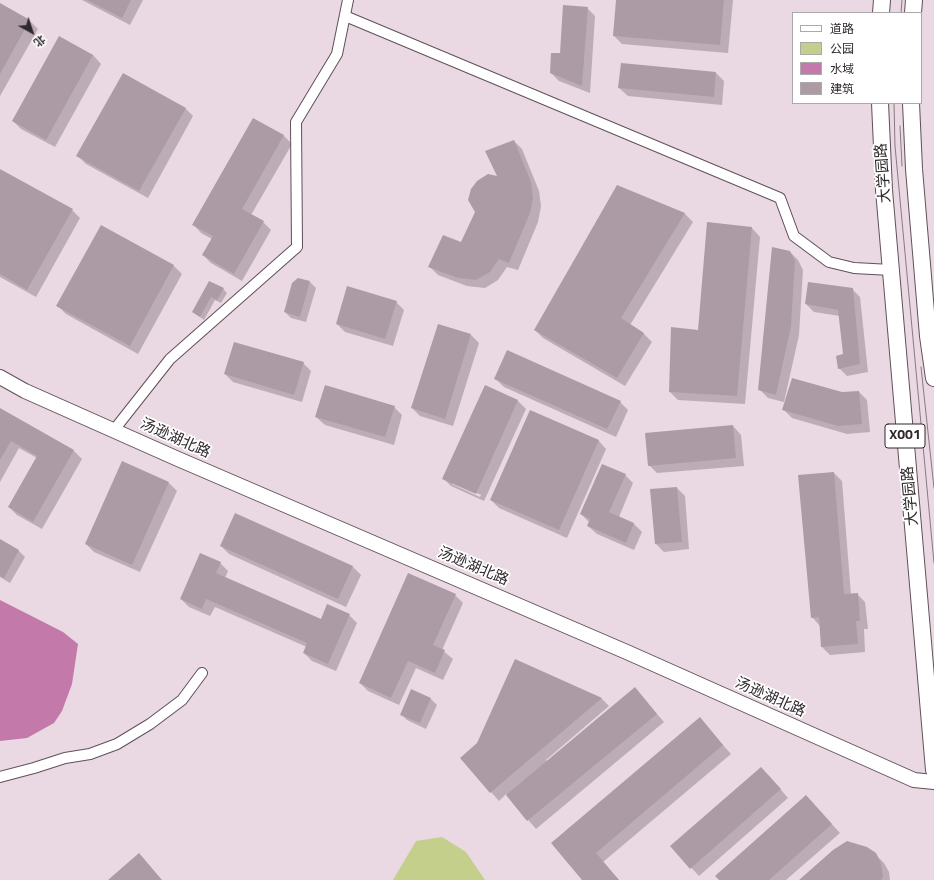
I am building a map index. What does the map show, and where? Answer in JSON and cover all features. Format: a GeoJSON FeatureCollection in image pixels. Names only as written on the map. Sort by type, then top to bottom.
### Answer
{"type":"FeatureCollection","features":[{"type":"Feature","properties":{"kind":"main road"},"geometry":{"type":"LineString","coordinates":[[881,12],[882,0]]}},
{"type":"Feature","properties":{"kind":"main road"},"geometry":{"type":"LineString","coordinates":[[913,12],[914,0]]}},
{"type":"Feature","properties":{"kind":"main road","name":"大学园路"},"geometry":{"type":"LineString","coordinates":[[880,104],[884,190],[934,770]]}},
{"type":"Feature","properties":{"kind":"main road","name":"大学园路"},"geometry":{"type":"LineString","coordinates":[[911,104],[914,169],[934,378]]}},
{"type":"Feature","properties":{"kind":"main road","name":"汤逊湖北路"},"geometry":{"type":"LineString","coordinates":[[0,377],[25,391],[607,644],[914,780],[934,782]]}},
{"type":"Feature","properties":{"kind":"street"},"geometry":{"type":"LineString","coordinates":[[114,430],[170,360],[298,246],[296,122],[337,54],[348,0]]}},
{"type":"Feature","properties":{"kind":"street"},"geometry":{"type":"LineString","coordinates":[[345,16],[780,198],[794,236],[829,262],[854,268],[891,270]]}},
{"type":"Feature","properties":{"kind":"street"},"geometry":{"type":"LineString","coordinates":[[0,777],[65,758],[90,754],[117,744],[150,724],[182,700],[202,673]]}},
{"type":"Feature","properties":{"kind":"green space"},"geometry":{"type":"Polygon","coordinates":[[[442,837],[466,852],[485,880],[393,880],[416,841],[442,837]]]}},
{"type":"Feature","properties":{"kind":"water"},"geometry":{"type":"Polygon","coordinates":[[[0,600],[63,632],[78,644],[72,684],[62,711],[54,723],[27,738],[0,741],[0,600]]]}},
{"type":"Feature","properties":{"kind":"building"},"geometry":{"type":"Polygon","coordinates":[[[87,0],[131,0],[122,18],[87,0]]]}},
{"type":"Feature","properties":{"kind":"building"},"geometry":{"type":"Polygon","coordinates":[[[616,0],[724,0],[720,45],[613,36],[616,0]]]}},
{"type":"Feature","properties":{"kind":"building"},"geometry":{"type":"Polygon","coordinates":[[[0,3],[30,20],[0,74],[0,3]]]}},
{"type":"Feature","properties":{"kind":"building"},"geometry":{"type":"Polygon","coordinates":[[[563,5],[588,7],[582,86],[550,73],[551,53],[560,53],[563,5]]]}},
{"type":"Feature","properties":{"kind":"building"},"geometry":{"type":"Polygon","coordinates":[[[59,36],[93,55],[46,140],[12,121],[59,36]]]}},
{"type":"Feature","properties":{"kind":"building"},"geometry":{"type":"Polygon","coordinates":[[[621,63],[716,72],[714,97],[618,88],[621,63]]]}},
{"type":"Feature","properties":{"kind":"building"},"geometry":{"type":"Polygon","coordinates":[[[123,73],[186,108],[139,191],[76,156],[123,73]]]}},
{"type":"Feature","properties":{"kind":"building"},"geometry":{"type":"Polygon","coordinates":[[[253,118],[284,135],[242,209],[264,221],[234,274],[202,255],[213,236],[192,225],[253,118]]]}},
{"type":"Feature","properties":{"kind":"building"},"geometry":{"type":"Polygon","coordinates":[[[514,140],[531,182],[533,198],[530,213],[509,263],[499,259],[490,272],[476,280],[458,278],[428,267],[443,235],[461,242],[475,212],[468,200],[471,189],[477,181],[488,174],[497,176],[485,151],[514,140]]]}},
{"type":"Feature","properties":{"kind":"building"},"geometry":{"type":"Polygon","coordinates":[[[0,169],[73,209],[27,290],[0,274],[0,169]]]}},
{"type":"Feature","properties":{"kind":"building"},"geometry":{"type":"Polygon","coordinates":[[[617,185],[685,213],[621,318],[644,333],[617,378],[534,330],[617,185]]]}},
{"type":"Feature","properties":{"kind":"building"},"geometry":{"type":"Polygon","coordinates":[[[707,222],[752,227],[737,396],[669,392],[671,327],[698,330],[707,222]]]}},
{"type":"Feature","properties":{"kind":"building"},"geometry":{"type":"Polygon","coordinates":[[[101,225],[174,265],[130,346],[56,306],[101,225]]]}},
{"type":"Feature","properties":{"kind":"building"},"geometry":{"type":"Polygon","coordinates":[[[772,247],[790,251],[795,261],[791,326],[776,395],[758,390],[772,247]]]}},
{"type":"Feature","properties":{"kind":"building"},"geometry":{"type":"Polygon","coordinates":[[[298,278],[310,281],[300,317],[284,312],[292,283],[298,278]]]}},
{"type":"Feature","properties":{"kind":"building"},"geometry":{"type":"Polygon","coordinates":[[[209,281],[224,288],[217,300],[211,297],[200,317],[192,312],[209,281]]]}},
{"type":"Feature","properties":{"kind":"building"},"geometry":{"type":"Polygon","coordinates":[[[808,282],[853,288],[860,364],[838,369],[836,356],[843,354],[838,310],[805,304],[808,282]]]}},
{"type":"Feature","properties":{"kind":"building"},"geometry":{"type":"Polygon","coordinates":[[[347,286],[397,301],[385,339],[336,324],[347,286]]]}},
{"type":"Feature","properties":{"kind":"building"},"geometry":{"type":"Polygon","coordinates":[[[438,324],[471,334],[445,419],[411,408],[438,324]]]}},
{"type":"Feature","properties":{"kind":"building"},"geometry":{"type":"Polygon","coordinates":[[[234,342],[304,362],[294,395],[224,374],[234,342]]]}},
{"type":"Feature","properties":{"kind":"building"},"geometry":{"type":"Polygon","coordinates":[[[507,350],[621,401],[607,429],[494,379],[507,350]]]}},
{"type":"Feature","properties":{"kind":"building"},"geometry":{"type":"Polygon","coordinates":[[[792,378],[842,392],[859,391],[862,424],[838,426],[782,410],[792,378]]]}},
{"type":"Feature","properties":{"kind":"building"},"geometry":{"type":"Polygon","coordinates":[[[325,385],[395,406],[385,437],[315,417],[325,385]]]}},
{"type":"Feature","properties":{"kind":"building"},"geometry":{"type":"Polygon","coordinates":[[[485,385],[518,400],[476,494],[442,479],[485,385]]]}},
{"type":"Feature","properties":{"kind":"building"},"geometry":{"type":"Polygon","coordinates":[[[0,408],[74,450],[33,522],[8,507],[37,456],[11,441],[0,460],[0,408]]]}},
{"type":"Feature","properties":{"kind":"building"},"geometry":{"type":"Polygon","coordinates":[[[530,410],[599,440],[559,530],[490,500],[530,410]]]}},
{"type":"Feature","properties":{"kind":"building"},"geometry":{"type":"Polygon","coordinates":[[[733,425],[736,458],[648,466],[645,433],[733,425]]]}},
{"type":"Feature","properties":{"kind":"building"},"geometry":{"type":"Polygon","coordinates":[[[122,461],[169,482],[132,565],[85,544],[122,461]]]}},
{"type":"Feature","properties":{"kind":"building"},"geometry":{"type":"Polygon","coordinates":[[[602,464],[626,474],[609,512],[634,523],[626,543],[587,526],[590,519],[580,514],[602,464]]]}},
{"type":"Feature","properties":{"kind":"building"},"geometry":{"type":"Polygon","coordinates":[[[834,472],[844,594],[858,593],[860,621],[856,621],[858,644],[821,647],[819,617],[811,618],[798,475],[834,472]]]}},
{"type":"Feature","properties":{"kind":"building"},"geometry":{"type":"Polygon","coordinates":[[[677,487],[682,542],[655,544],[650,489],[677,487]]]}},
{"type":"Feature","properties":{"kind":"building"},"geometry":{"type":"Polygon","coordinates":[[[235,513],[353,566],[338,599],[220,546],[235,513]]]}},
{"type":"Feature","properties":{"kind":"building"},"geometry":{"type":"Polygon","coordinates":[[[0,539],[19,550],[4,578],[0,576],[0,539]]]}},
{"type":"Feature","properties":{"kind":"building"},"geometry":{"type":"Polygon","coordinates":[[[200,553],[221,562],[216,573],[321,619],[327,604],[350,614],[328,664],[303,653],[307,643],[206,599],[202,609],[180,599],[200,553]]]}},
{"type":"Feature","properties":{"kind":"building"},"geometry":{"type":"Polygon","coordinates":[[[408,573],[456,594],[433,645],[445,650],[435,673],[408,661],[391,698],[359,683],[408,573]]]}},
{"type":"Feature","properties":{"kind":"building"},"geometry":{"type":"Polygon","coordinates":[[[515,659],[602,698],[490,793],[460,758],[477,743],[515,659]]]}},
{"type":"Feature","properties":{"kind":"building"},"geometry":{"type":"Polygon","coordinates":[[[635,687],[657,714],[527,821],[506,795],[635,687]]]}},
{"type":"Feature","properties":{"kind":"building"},"geometry":{"type":"Polygon","coordinates":[[[411,689],[431,698],[420,723],[400,715],[411,689]]]}},
{"type":"Feature","properties":{"kind":"building"},"geometry":{"type":"Polygon","coordinates":[[[700,717],[723,745],[596,853],[619,880],[582,880],[551,843],[700,717]]]}},
{"type":"Feature","properties":{"kind":"building"},"geometry":{"type":"Polygon","coordinates":[[[761,767],[781,789],[690,869],[670,846],[761,767]]]}},
{"type":"Feature","properties":{"kind":"building"},"geometry":{"type":"Polygon","coordinates":[[[806,795],[832,824],[769,880],[719,880],[715,876],[806,795]]]}},
{"type":"Feature","properties":{"kind":"building"},"geometry":{"type":"Polygon","coordinates":[[[847,841],[867,847],[876,853],[881,863],[883,877],[881,880],[799,880],[833,850],[847,841]]]}},
{"type":"Feature","properties":{"kind":"building"},"geometry":{"type":"Polygon","coordinates":[[[139,853],[162,880],[108,880],[139,853]]]}},
{"type":"Feature","properties":{"kind":"tram line"},"geometry":{"type":"LineString","coordinates":[[901,12],[902,0]]}},
{"type":"Feature","properties":{"kind":"tram line"},"geometry":{"type":"LineString","coordinates":[[894,104],[895,146],[934,563]]}},
{"type":"Feature","properties":{"kind":"tram line"},"geometry":{"type":"LineString","coordinates":[[900,126],[902,166]]}},
{"type":"Feature","properties":{"kind":"tram line"},"geometry":{"type":"LineString","coordinates":[[921,367],[934,488]]}}]}
